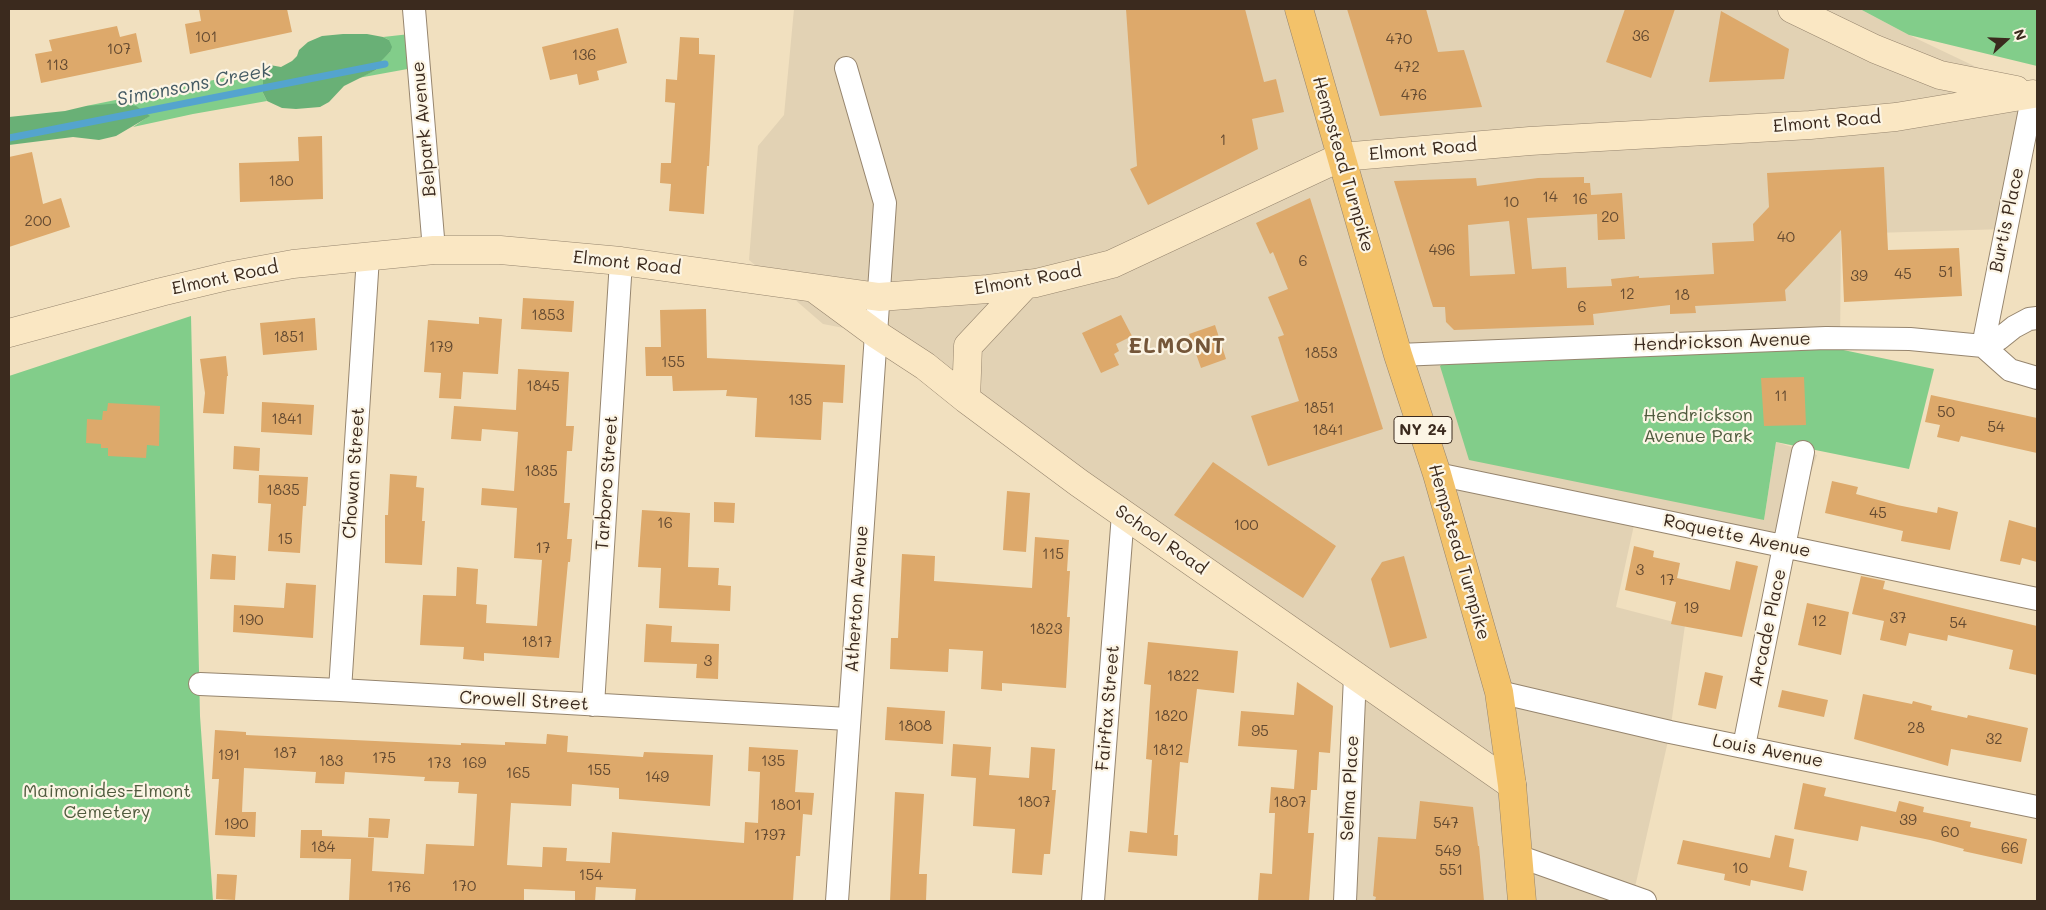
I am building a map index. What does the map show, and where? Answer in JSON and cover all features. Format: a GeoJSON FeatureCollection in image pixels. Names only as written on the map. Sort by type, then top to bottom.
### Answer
{"type":"FeatureCollection","features":[{"type":"Feature","properties":{"kind":"main road","name":"Hempstead Turnpike"},"geometry":{"type":"LineString","coordinates":[[1299,9],[1340,157],[1398,355],[1437,474],[1499,692],[1512,785],[1522,901]]}},
{"type":"Feature","properties":{"kind":"main road"},"geometry":{"type":"LineString","coordinates":[[1792,9],[1875,48],[1940,75],[2035,93]]}},
{"type":"Feature","properties":{"kind":"main road","name":"Elmont Road"},"geometry":{"type":"LineString","coordinates":[[9,333],[228,276],[293,264],[434,250],[500,250],[621,261],[879,297],[955,293],[1026,284],[1112,264],[1340,157],[1530,141],[1810,125],[1896,117],[2035,93]]}},
{"type":"Feature","properties":{"kind":"main road"},"geometry":{"type":"LineString","coordinates":[[966,400],[968,346],[1026,284]]}},
{"type":"Feature","properties":{"kind":"main road","name":"School Road"},"geometry":{"type":"LineString","coordinates":[[814,288],[876,334],[925,366],[966,400],[1123,514],[1512,785]]}},
{"type":"Feature","properties":{"kind":"street","name":"Belpark Avenue"},"geometry":{"type":"LineString","coordinates":[[414,9],[434,250]]}},
{"type":"Feature","properties":{"kind":"street","name":"Atherton Avenue"},"geometry":{"type":"LineString","coordinates":[[837,901],[848,719],[885,203],[846,68]]}},
{"type":"Feature","properties":{"kind":"street","name":"Burtis Place"},"geometry":{"type":"LineString","coordinates":[[1983,346],[2035,93]]}},
{"type":"Feature","properties":{"kind":"street","name":"Chowan Street"},"geometry":{"type":"LineString","coordinates":[[340,690],[368,257]]}},
{"type":"Feature","properties":{"kind":"street","name":"Tarboro Street"},"geometry":{"type":"LineString","coordinates":[[593,705],[621,261]]}},
{"type":"Feature","properties":{"kind":"street"},"geometry":{"type":"LineString","coordinates":[[2037,318],[2029,319],[2014,327],[1999,339],[1983,346],[2010,370],[2037,378]]}},
{"type":"Feature","properties":{"kind":"street","name":"Hendrickson Avenue"},"geometry":{"type":"LineString","coordinates":[[1398,355],[1826,338],[1910,339],[1983,346]]}},
{"type":"Feature","properties":{"kind":"street","name":"Arcade Place"},"geometry":{"type":"LineString","coordinates":[[1744,746],[1803,452]]}},
{"type":"Feature","properties":{"kind":"street","name":"Roquette Avenue"},"geometry":{"type":"LineString","coordinates":[[1437,474],[2037,599]]}},
{"type":"Feature","properties":{"kind":"street","name":"Fairfax Street"},"geometry":{"type":"LineString","coordinates":[[1093,901],[1123,514]]}},
{"type":"Feature","properties":{"kind":"street","name":"Selma Place"},"geometry":{"type":"LineString","coordinates":[[1345,901],[1356,676]]}},
{"type":"Feature","properties":{"kind":"street","name":"Crowell Street"},"geometry":{"type":"LineString","coordinates":[[200,684],[340,690],[848,719]]}},
{"type":"Feature","properties":{"kind":"street","name":"Louis Avenue"},"geometry":{"type":"LineString","coordinates":[[1499,692],[1670,732],[2037,807]]}},
{"type":"Feature","properties":{"kind":"street"},"geometry":{"type":"LineString","coordinates":[[1518,856],[1645,901]]}},
{"type":"Feature","properties":{"kind":"shaded area"},"geometry":{"type":"Polygon","coordinates":[[[794,9],[1860,9],[1909,35],[2033,94],[2005,229],[1841,234],[1840,349],[1454,352],[1764,520],[1776,442],[1817,455],[1785,546],[1636,516],[1616,607],[1685,625],[1670,732],[1633,896],[1643,901],[1345,901],[1355,676],[849,329],[823,324],[749,260],[758,146],[784,115],[794,9]]]}},
{"type":"Feature","properties":{"kind":"green space"},"geometry":{"type":"Polygon","coordinates":[[[1860,9],[2037,9],[2037,66],[1909,35],[1860,9]]]}},
{"type":"Feature","properties":{"kind":"green space"},"geometry":{"type":"Polygon","coordinates":[[[367,34],[383,37],[389,40],[392,47],[376,70],[344,86],[329,102],[320,107],[282,108],[267,101],[263,93],[263,70],[270,65],[281,67],[292,61],[297,56],[299,50],[308,42],[322,36],[367,34]]]}},
{"type":"Feature","properties":{"kind":"green space"},"geometry":{"type":"Polygon","coordinates":[[[410,34],[413,68],[358,78],[376,70],[382,59],[390,52],[389,40],[383,37],[410,34]]]}},
{"type":"Feature","properties":{"kind":"green space"},"geometry":{"type":"Polygon","coordinates":[[[263,70],[263,93],[267,101],[133,127],[149,116],[86,106],[263,70]]]}},
{"type":"Feature","properties":{"kind":"green space"},"geometry":{"type":"Polygon","coordinates":[[[121,103],[136,106],[150,116],[116,136],[99,140],[73,137],[9,145],[9,117],[121,103]]]}},
{"type":"Feature","properties":{"kind":"green space","name":"Maimonides-Elmont Cemetery"},"geometry":{"type":"Polygon","coordinates":[[[191,316],[200,716],[213,901],[9,901],[9,376],[191,316]]]}},
{"type":"Feature","properties":{"kind":"green space","name":"Hendrickson Avenue Park"},"geometry":{"type":"Polygon","coordinates":[[[1810,343],[1934,369],[1909,469],[1776,442],[1764,520],[1469,460],[1440,366],[1454,352],[1810,343]]]}},
{"type":"Feature","properties":{"kind":"building"},"geometry":{"type":"Polygon","coordinates":[[[199,9],[287,9],[292,32],[190,54],[185,24],[201,21],[199,9]]]}},
{"type":"Feature","properties":{"kind":"building"},"geometry":{"type":"Polygon","coordinates":[[[1126,9],[1245,9],[1264,82],[1276,79],[1284,112],[1252,119],[1258,149],[1148,205],[1130,169],[1137,166],[1126,9]]]}},
{"type":"Feature","properties":{"kind":"building"},"geometry":{"type":"Polygon","coordinates":[[[1347,9],[1426,9],[1438,52],[1464,50],[1482,107],[1380,116],[1347,9]]]}},
{"type":"Feature","properties":{"kind":"building"},"geometry":{"type":"Polygon","coordinates":[[[1625,9],[1675,9],[1651,78],[1606,62],[1625,9]]]}},
{"type":"Feature","properties":{"kind":"building"},"geometry":{"type":"Polygon","coordinates":[[[1721,11],[1789,49],[1784,79],[1709,82],[1721,11]]]}},
{"type":"Feature","properties":{"kind":"building"},"geometry":{"type":"Polygon","coordinates":[[[117,26],[120,37],[136,33],[142,62],[41,83],[35,54],[52,51],[49,40],[117,26]]]}},
{"type":"Feature","properties":{"kind":"building"},"geometry":{"type":"Polygon","coordinates":[[[618,28],[627,63],[597,71],[599,80],[579,85],[577,74],[550,80],[542,47],[618,28]]]}},
{"type":"Feature","properties":{"kind":"building"},"geometry":{"type":"Polygon","coordinates":[[[680,37],[699,38],[699,54],[715,55],[709,166],[707,166],[704,214],[669,211],[671,184],[660,183],[661,163],[671,163],[675,103],[665,102],[666,79],[677,80],[680,37]]]}},
{"type":"Feature","properties":{"kind":"building"},"geometry":{"type":"Polygon","coordinates":[[[322,136],[323,199],[240,202],[239,163],[299,161],[298,137],[322,136]]]}},
{"type":"Feature","properties":{"kind":"building"},"geometry":{"type":"Polygon","coordinates":[[[32,152],[43,204],[61,198],[70,227],[9,247],[9,157],[32,152]]]}},
{"type":"Feature","properties":{"kind":"building"},"geometry":{"type":"Polygon","coordinates":[[[1884,167],[1888,250],[1959,248],[1962,296],[1844,302],[1841,230],[1785,290],[1786,301],[1695,306],[1696,313],[1670,314],[1670,305],[1593,314],[1594,325],[1454,330],[1446,322],[1445,307],[1433,307],[1394,181],[1476,178],[1477,186],[1538,178],[1584,177],[1584,183],[1590,183],[1591,195],[1622,193],[1625,239],[1598,240],[1597,214],[1527,218],[1532,269],[1566,267],[1567,288],[1612,286],[1611,279],[1639,276],[1639,278],[1714,274],[1712,243],[1754,241],[1753,224],[1769,207],[1767,173],[1884,167]],[[1509,221],[1468,225],[1470,276],[1515,274],[1509,221]]]}},
{"type":"Feature","properties":{"kind":"building"},"geometry":{"type":"Polygon","coordinates":[[[1310,198],[1383,429],[1268,466],[1251,416],[1299,401],[1278,337],[1284,335],[1268,297],[1288,289],[1273,252],[1270,254],[1256,223],[1310,198]]]}},
{"type":"Feature","properties":{"kind":"building"},"geometry":{"type":"Polygon","coordinates":[[[523,298],[574,301],[572,332],[521,329],[523,298]]]}},
{"type":"Feature","properties":{"kind":"building"},"geometry":{"type":"Polygon","coordinates":[[[706,309],[707,358],[845,365],[843,403],[823,402],[821,440],[755,437],[757,398],[726,396],[727,390],[673,391],[672,376],[646,376],[645,347],[661,347],[660,310],[706,309]]]}},
{"type":"Feature","properties":{"kind":"building"},"geometry":{"type":"Polygon","coordinates":[[[1121,315],[1132,336],[1116,344],[1119,351],[1114,354],[1119,365],[1101,373],[1082,333],[1121,315]]]}},
{"type":"Feature","properties":{"kind":"building"},"geometry":{"type":"Polygon","coordinates":[[[479,317],[502,319],[498,374],[463,372],[461,399],[439,398],[441,373],[424,372],[428,320],[479,324],[479,317]]]}},
{"type":"Feature","properties":{"kind":"building"},"geometry":{"type":"Polygon","coordinates":[[[315,318],[317,350],[263,355],[260,323],[315,318]]]}},
{"type":"Feature","properties":{"kind":"building"},"geometry":{"type":"Polygon","coordinates":[[[1215,325],[1226,359],[1201,368],[1189,334],[1215,325]]]}},
{"type":"Feature","properties":{"kind":"building"},"geometry":{"type":"Polygon","coordinates":[[[226,356],[228,376],[224,414],[203,413],[205,393],[200,359],[226,356]]]}},
{"type":"Feature","properties":{"kind":"building"},"geometry":{"type":"Polygon","coordinates":[[[518,369],[569,372],[566,426],[574,426],[572,451],[567,451],[564,503],[570,503],[567,539],[572,539],[559,658],[484,653],[484,661],[463,659],[464,647],[420,645],[423,595],[456,596],[457,567],[478,569],[476,604],[487,605],[486,623],[537,626],[542,560],[514,558],[517,508],[481,505],[482,488],[514,491],[518,432],[482,429],[481,441],[451,439],[454,406],[516,410],[518,369]]]}},
{"type":"Feature","properties":{"kind":"building"},"geometry":{"type":"Polygon","coordinates":[[[1804,377],[1806,425],[1764,426],[1761,378],[1804,377]]]}},
{"type":"Feature","properties":{"kind":"building"},"geometry":{"type":"Polygon","coordinates":[[[1931,395],[2037,418],[2037,453],[1961,436],[1959,442],[1937,437],[1940,425],[1925,422],[1931,395]]]}},
{"type":"Feature","properties":{"kind":"building"},"geometry":{"type":"Polygon","coordinates":[[[262,402],[314,405],[312,435],[261,432],[262,402]]]}},
{"type":"Feature","properties":{"kind":"building"},"geometry":{"type":"Polygon","coordinates":[[[108,403],[160,406],[159,446],[147,445],[146,458],[108,456],[108,448],[101,448],[101,444],[86,443],[87,419],[102,420],[103,411],[107,411],[108,403]]]}},
{"type":"Feature","properties":{"kind":"building"},"geometry":{"type":"Polygon","coordinates":[[[234,446],[260,448],[259,471],[233,469],[234,446]]]}},
{"type":"Feature","properties":{"kind":"building"},"geometry":{"type":"Polygon","coordinates":[[[1213,462],[1336,546],[1303,598],[1174,515],[1213,462]]]}},
{"type":"Feature","properties":{"kind":"building"},"geometry":{"type":"Polygon","coordinates":[[[390,474],[417,476],[416,487],[424,488],[422,521],[425,521],[422,565],[385,563],[385,515],[388,515],[390,474]]]}},
{"type":"Feature","properties":{"kind":"building"},"geometry":{"type":"Polygon","coordinates":[[[259,475],[308,477],[306,506],[303,506],[300,553],[268,551],[271,504],[258,503],[259,475]]]}},
{"type":"Feature","properties":{"kind":"building"},"geometry":{"type":"Polygon","coordinates":[[[1832,481],[1858,487],[1856,494],[1897,505],[1937,513],[1938,507],[1958,512],[1950,550],[1901,541],[1903,531],[1825,513],[1832,481]]]}},
{"type":"Feature","properties":{"kind":"building"},"geometry":{"type":"Polygon","coordinates":[[[1007,491],[1030,493],[1026,552],[1003,550],[1007,491]]]}},
{"type":"Feature","properties":{"kind":"building"},"geometry":{"type":"Polygon","coordinates":[[[714,502],[735,503],[734,523],[714,522],[714,502]]]}},
{"type":"Feature","properties":{"kind":"building"},"geometry":{"type":"Polygon","coordinates":[[[642,510],[690,513],[688,567],[719,568],[718,585],[731,586],[730,611],[659,608],[661,568],[638,567],[642,510]]]}},
{"type":"Feature","properties":{"kind":"building"},"geometry":{"type":"Polygon","coordinates":[[[2009,520],[2037,528],[2037,562],[2022,558],[2020,565],[2000,561],[2009,520]]]}},
{"type":"Feature","properties":{"kind":"building"},"geometry":{"type":"Polygon","coordinates":[[[1035,537],[1069,540],[1067,571],[1070,571],[1067,617],[1070,617],[1066,688],[1002,683],[1002,691],[981,689],[983,651],[949,649],[948,672],[890,669],[891,638],[898,638],[902,554],[935,556],[934,581],[1032,588],[1035,537]]]}},
{"type":"Feature","properties":{"kind":"building"},"geometry":{"type":"Polygon","coordinates":[[[1634,546],[1654,551],[1653,557],[1680,563],[1677,578],[1730,590],[1736,561],[1758,566],[1742,637],[1671,624],[1676,602],[1625,590],[1634,546]]]}},
{"type":"Feature","properties":{"kind":"building"},"geometry":{"type":"Polygon","coordinates":[[[212,554],[236,556],[235,580],[210,579],[212,554]]]}},
{"type":"Feature","properties":{"kind":"building"},"geometry":{"type":"Polygon","coordinates":[[[1404,556],[1427,638],[1390,648],[1371,579],[1382,562],[1404,556]]]}},
{"type":"Feature","properties":{"kind":"building"},"geometry":{"type":"Polygon","coordinates":[[[1861,576],[1885,581],[1883,589],[2037,626],[2037,675],[2009,669],[2013,650],[1948,635],[1947,641],[1909,633],[1906,646],[1880,640],[1884,621],[1852,614],[1861,576]]]}},
{"type":"Feature","properties":{"kind":"building"},"geometry":{"type":"Polygon","coordinates":[[[286,583],[316,585],[313,638],[233,632],[234,605],[284,608],[286,583]]]}},
{"type":"Feature","properties":{"kind":"building"},"geometry":{"type":"Polygon","coordinates":[[[1807,603],[1849,612],[1841,655],[1798,645],[1807,603]]]}},
{"type":"Feature","properties":{"kind":"building"},"geometry":{"type":"Polygon","coordinates":[[[646,624],[672,626],[671,642],[719,644],[718,679],[696,678],[697,664],[644,662],[646,624]]]}},
{"type":"Feature","properties":{"kind":"building"},"geometry":{"type":"Polygon","coordinates":[[[1148,642],[1238,651],[1234,693],[1197,689],[1188,763],[1180,762],[1174,835],[1178,835],[1177,856],[1128,852],[1130,831],[1147,833],[1152,760],[1146,759],[1151,685],[1144,684],[1148,642]]]}},
{"type":"Feature","properties":{"kind":"building"},"geometry":{"type":"Polygon","coordinates":[[[1705,672],[1723,676],[1716,709],[1698,705],[1705,672]]]}},
{"type":"Feature","properties":{"kind":"building"},"geometry":{"type":"Polygon","coordinates":[[[1297,682],[1333,706],[1330,753],[1319,752],[1317,790],[1311,790],[1308,833],[1314,833],[1309,901],[1258,901],[1260,873],[1272,874],[1275,813],[1269,813],[1271,787],[1294,789],[1297,750],[1238,746],[1241,711],[1294,715],[1297,682]]]}},
{"type":"Feature","properties":{"kind":"building"},"geometry":{"type":"Polygon","coordinates":[[[1782,690],[1828,700],[1824,717],[1778,707],[1782,690]]]}},
{"type":"Feature","properties":{"kind":"building"},"geometry":{"type":"Polygon","coordinates":[[[1863,694],[1912,704],[1913,701],[1932,706],[1931,710],[1967,718],[1968,715],[2028,728],[2021,762],[1951,749],[1948,766],[1854,739],[1863,694]]]}},
{"type":"Feature","properties":{"kind":"building"},"geometry":{"type":"Polygon","coordinates":[[[887,707],[945,711],[943,744],[885,740],[887,707]]]}},
{"type":"Feature","properties":{"kind":"building"},"geometry":{"type":"Polygon","coordinates":[[[215,730],[246,732],[246,735],[461,745],[461,743],[505,745],[505,742],[546,744],[547,734],[568,736],[567,752],[643,757],[644,752],[713,755],[710,806],[619,799],[619,788],[572,784],[571,806],[511,803],[507,865],[542,867],[543,847],[567,848],[566,861],[610,863],[612,832],[744,843],[745,822],[758,823],[760,772],[748,771],[749,747],[798,750],[795,792],[814,793],[812,815],[803,814],[800,856],[796,856],[793,901],[635,901],[636,889],[596,887],[595,901],[575,901],[575,891],[524,889],[524,901],[349,901],[351,859],[300,858],[301,830],[322,830],[322,836],[374,838],[372,871],[424,874],[426,844],[474,846],[477,794],[458,793],[459,782],[424,781],[425,777],[345,772],[344,784],[315,783],[316,772],[244,768],[242,812],[256,812],[255,837],[215,835],[219,779],[212,779],[215,730]]]}},
{"type":"Feature","properties":{"kind":"building"},"geometry":{"type":"Polygon","coordinates":[[[953,744],[991,747],[989,775],[1029,778],[1031,747],[1055,749],[1052,790],[1056,790],[1050,854],[1044,854],[1042,875],[1012,873],[1015,829],[973,826],[976,778],[951,776],[953,744]]]}},
{"type":"Feature","properties":{"kind":"building"},"geometry":{"type":"Polygon","coordinates":[[[1803,783],[1826,788],[1824,796],[1896,812],[1899,801],[1924,807],[1923,812],[1971,822],[1970,827],[2027,839],[2022,864],[1963,851],[1964,849],[1930,840],[1861,826],[1858,841],[1794,829],[1803,783]]]}},
{"type":"Feature","properties":{"kind":"building"},"geometry":{"type":"Polygon","coordinates":[[[895,792],[924,794],[919,874],[927,874],[926,901],[890,901],[895,792]]]}},
{"type":"Feature","properties":{"kind":"building"},"geometry":{"type":"Polygon","coordinates":[[[1420,801],[1473,807],[1484,901],[1375,901],[1376,897],[1373,896],[1378,837],[1416,839],[1420,801]]]}},
{"type":"Feature","properties":{"kind":"building"},"geometry":{"type":"Polygon","coordinates":[[[369,818],[390,819],[388,838],[368,837],[369,818]]]}},
{"type":"Feature","properties":{"kind":"building"},"geometry":{"type":"Polygon","coordinates":[[[1775,835],[1794,839],[1789,867],[1807,871],[1803,891],[1751,880],[1750,886],[1724,880],[1725,874],[1677,864],[1683,840],[1770,858],[1775,835]]]}},
{"type":"Feature","properties":{"kind":"building"},"geometry":{"type":"Polygon","coordinates":[[[217,874],[237,875],[235,900],[216,899],[217,874]]]}},
{"type":"Feature","properties":{"kind":"waterway","name":"Simonsons Creek"},"geometry":{"type":"LineString","coordinates":[[9,138],[385,64]]}},
{"type":"Feature","properties":{"kind":"district","name":"ELMONT"},"geometry":{"type":"Point","coordinates":[1177,346]}}]}
